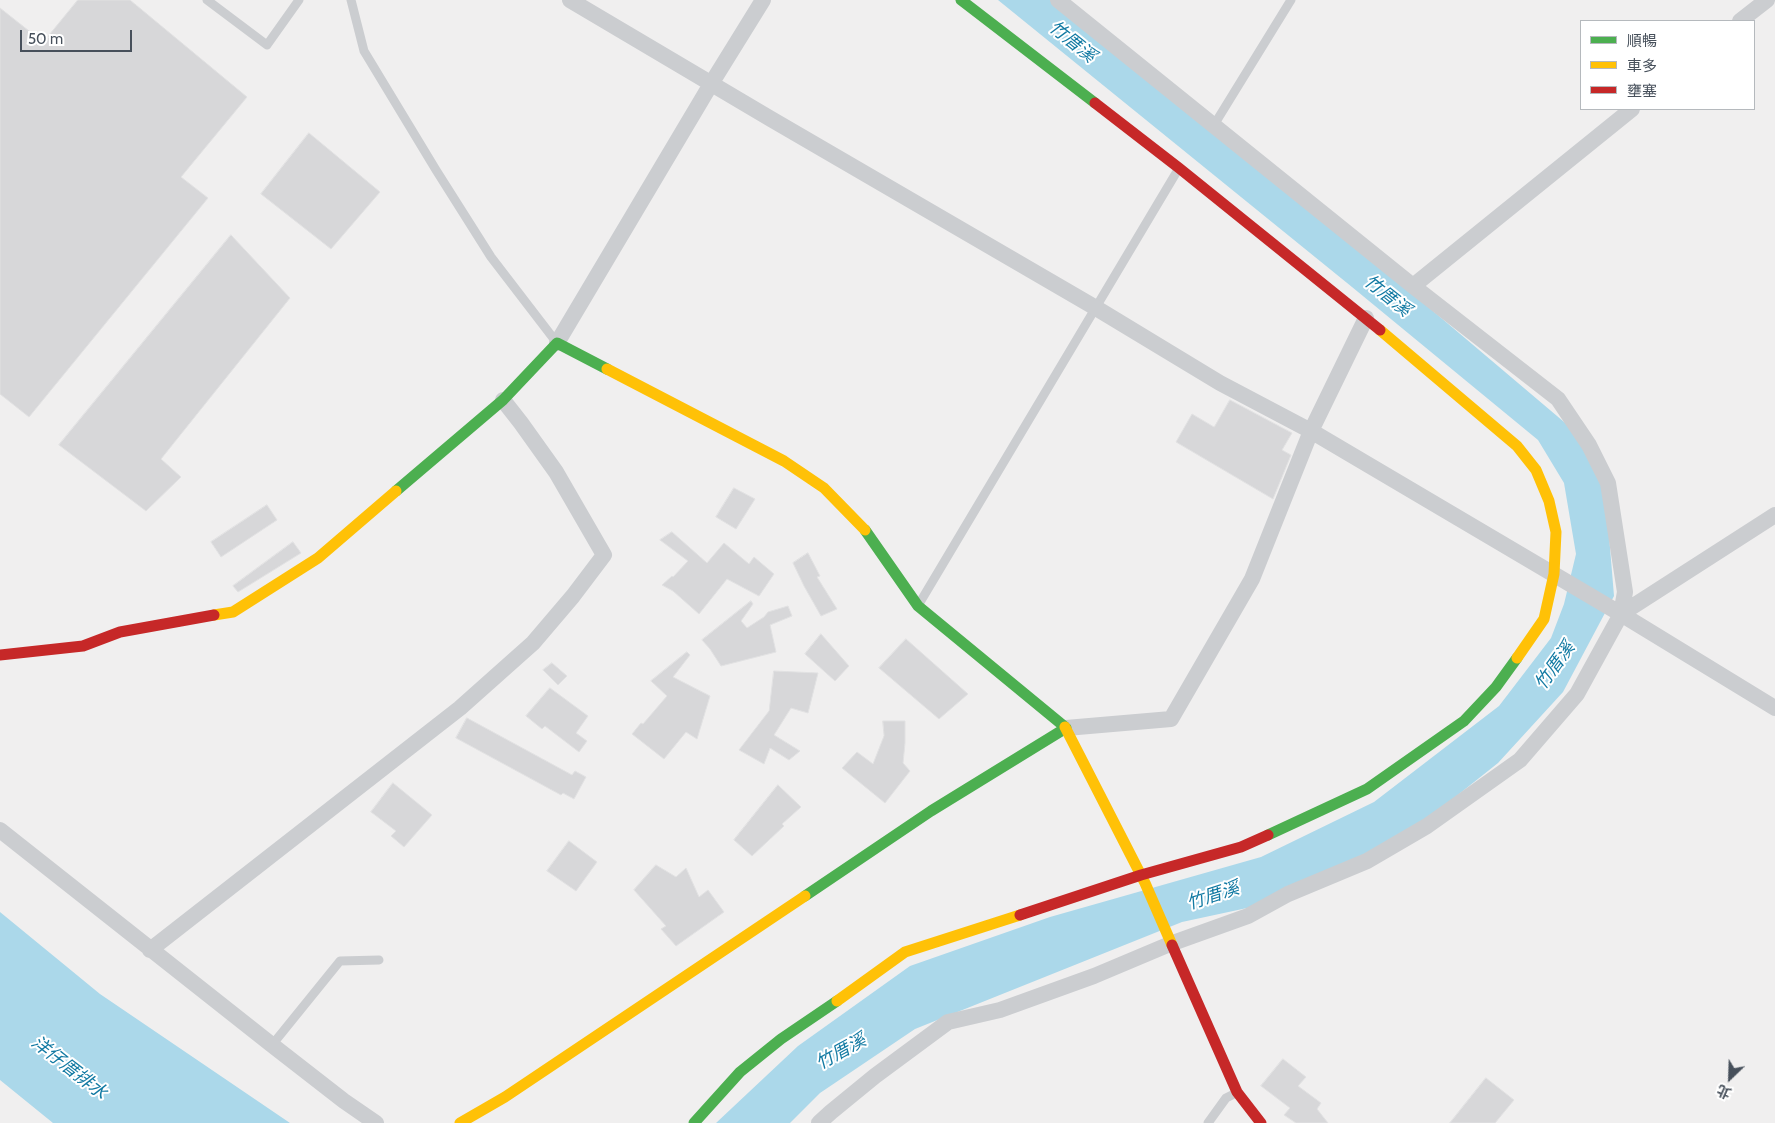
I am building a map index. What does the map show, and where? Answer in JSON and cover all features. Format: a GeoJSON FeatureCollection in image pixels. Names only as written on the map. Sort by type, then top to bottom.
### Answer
{"type":"FeatureCollection","features":[{"type":"Feature","properties":{"kind":"street"},"geometry":{"type":"LineString","coordinates":[[570,0],[1096,308],[1220,383],[1311,431],[1554,574],[1775,708]]}},
{"type":"Feature","properties":{"kind":"street"},"geometry":{"type":"LineString","coordinates":[[0,655],[83,646],[120,632],[233,612],[318,558],[503,400],[558,343],[711,84],[763,0]]}},
{"type":"Feature","properties":{"kind":"street"},"geometry":{"type":"LineString","coordinates":[[694,1123],[747,1066],[781,1039],[811,1020],[905,952],[1241,847],[1367,789],[1464,721],[1496,687],[1544,619],[1554,574],[1556,546],[1554,518],[1544,485],[1518,446],[1366,318],[1179,168],[960,0]]}},
{"type":"Feature","properties":{"kind":"street"},"geometry":{"type":"LineString","coordinates":[[819,1123],[875,1076],[948,1022],[1000,1010],[1094,976],[1170,944],[1248,916],[1288,894],[1367,861],[1428,826],[1520,760],[1577,694],[1621,614],[1625,592],[1608,483],[1589,445],[1558,400],[1413,286],[1058,0]]}},
{"type":"Feature","properties":{"kind":"street"},"geometry":{"type":"LineString","coordinates":[[1741,20],[1767,0]]}},
{"type":"Feature","properties":{"kind":"street"},"geometry":{"type":"LineString","coordinates":[[1413,286],[1631,110]]}},
{"type":"Feature","properties":{"kind":"street"},"geometry":{"type":"LineString","coordinates":[[460,1123],[506,1097],[931,811],[1066,728],[1171,719],[1252,579],[1311,431],[1366,318]]}},
{"type":"Feature","properties":{"kind":"street"},"geometry":{"type":"LineString","coordinates":[[558,343],[784,461],[824,488],[864,528],[918,606],[1066,728],[1143,879],[1225,1068],[1237,1092],[1261,1123]]}},
{"type":"Feature","properties":{"kind":"street"},"geometry":{"type":"LineString","coordinates":[[150,950],[460,708],[534,643],[604,555],[556,472],[503,400]]}},
{"type":"Feature","properties":{"kind":"street"},"geometry":{"type":"LineString","coordinates":[[1621,614],[1775,515]]}},
{"type":"Feature","properties":{"kind":"street"},"geometry":{"type":"LineString","coordinates":[[0,830],[150,950],[344,1101],[376,1123]]}},
{"type":"Feature","properties":{"kind":"lane"},"geometry":{"type":"LineString","coordinates":[[207,0],[267,45],[299,0]]}},
{"type":"Feature","properties":{"kind":"lane"},"geometry":{"type":"LineString","coordinates":[[351,0],[364,51],[436,170],[492,257],[558,343]]}},
{"type":"Feature","properties":{"kind":"lane"},"geometry":{"type":"LineString","coordinates":[[1214,125],[1291,0]]}},
{"type":"Feature","properties":{"kind":"lane"},"geometry":{"type":"LineString","coordinates":[[918,606],[1179,168]]}},
{"type":"Feature","properties":{"kind":"lane"},"geometry":{"type":"LineString","coordinates":[[272,1045],[340,961],[379,960]]}},
{"type":"Feature","properties":{"kind":"lane"},"geometry":{"type":"LineString","coordinates":[[1208,1123],[1226,1098],[1237,1092]]}},
{"type":"Feature","properties":{"kind":"water","name":"竹厝溪"},"geometry":{"type":"Polygon","coordinates":[[[998,0],[1059,0],[1218,129],[1570,427],[1605,487],[1614,596],[1563,692],[1498,763],[1410,833],[1261,905],[1182,922],[915,1029],[820,1093],[790,1123],[716,1123],[798,1046],[910,966],[1050,917],[1261,857],[1374,802],[1499,706],[1551,638],[1564,604],[1576,554],[1564,483],[1538,440],[998,0]]]}},
{"type":"Feature","properties":{"kind":"water","name":"洋仔厝排水"},"geometry":{"type":"Polygon","coordinates":[[[0,912],[100,994],[290,1123],[53,1123],[0,1080],[0,912]]]}},
{"type":"Feature","properties":{"kind":"building"},"geometry":{"type":"Polygon","coordinates":[[[78,0],[130,0],[247,97],[181,177],[208,198],[29,417],[0,394],[0,8],[43,42],[78,0]]]}},
{"type":"Feature","properties":{"kind":"building"},"geometry":{"type":"Polygon","coordinates":[[[309,133],[380,192],[331,249],[261,194],[309,133]]]}},
{"type":"Feature","properties":{"kind":"building"},"geometry":{"type":"Polygon","coordinates":[[[231,235],[290,298],[161,459],[181,477],[146,511],[59,445],[231,235]]]}},
{"type":"Feature","properties":{"kind":"building"},"geometry":{"type":"Polygon","coordinates":[[[1230,400],[1292,433],[1282,450],[1291,455],[1273,499],[1176,442],[1192,414],[1214,427],[1230,400]]]}},
{"type":"Feature","properties":{"kind":"building"},"geometry":{"type":"Polygon","coordinates":[[[734,488],[755,499],[736,529],[716,517],[734,488]]]}},
{"type":"Feature","properties":{"kind":"building"},"geometry":{"type":"Polygon","coordinates":[[[267,505],[277,520],[221,557],[211,542],[267,505]]]}},
{"type":"Feature","properties":{"kind":"building"},"geometry":{"type":"Polygon","coordinates":[[[672,532],[707,563],[724,543],[749,564],[754,557],[774,574],[759,596],[727,579],[699,614],[673,591],[662,585],[673,577],[688,561],[660,540],[672,532]]]}},
{"type":"Feature","properties":{"kind":"building"},"geometry":{"type":"Polygon","coordinates":[[[293,542],[301,553],[238,592],[233,586],[293,542]]]}},
{"type":"Feature","properties":{"kind":"building"},"geometry":{"type":"Polygon","coordinates":[[[808,553],[820,576],[817,577],[837,609],[821,616],[793,563],[808,553]]]}},
{"type":"Feature","properties":{"kind":"building"},"geometry":{"type":"Polygon","coordinates":[[[751,601],[753,604],[741,621],[747,628],[764,617],[768,612],[788,606],[792,616],[770,625],[776,652],[721,666],[702,640],[751,601]]]}},
{"type":"Feature","properties":{"kind":"building"},"geometry":{"type":"Polygon","coordinates":[[[821,634],[849,666],[835,681],[805,654],[821,634]]]}},
{"type":"Feature","properties":{"kind":"building"},"geometry":{"type":"Polygon","coordinates":[[[906,639],[968,694],[939,719],[879,668],[906,639]]]}},
{"type":"Feature","properties":{"kind":"building"},"geometry":{"type":"Polygon","coordinates":[[[687,652],[690,655],[673,677],[710,696],[697,739],[686,732],[664,759],[632,734],[667,696],[651,681],[687,652]]]}},
{"type":"Feature","properties":{"kind":"building"},"geometry":{"type":"Polygon","coordinates":[[[552,663],[567,676],[558,685],[543,670],[552,663]]]}},
{"type":"Feature","properties":{"kind":"building"},"geometry":{"type":"Polygon","coordinates":[[[774,671],[818,673],[808,713],[791,708],[774,735],[800,751],[789,760],[770,748],[764,764],[739,750],[769,711],[774,671]]]}},
{"type":"Feature","properties":{"kind":"building"},"geometry":{"type":"Polygon","coordinates":[[[550,688],[588,716],[576,733],[587,741],[579,752],[545,726],[542,729],[526,716],[550,688]]]}},
{"type":"Feature","properties":{"kind":"building"},"geometry":{"type":"Polygon","coordinates":[[[467,718],[572,775],[575,771],[586,777],[574,799],[563,793],[561,795],[456,738],[467,718]]]}},
{"type":"Feature","properties":{"kind":"building"},"geometry":{"type":"Polygon","coordinates":[[[883,721],[905,721],[903,763],[910,771],[885,803],[842,768],[857,752],[873,764],[884,736],[883,721]]]}},
{"type":"Feature","properties":{"kind":"building"},"geometry":{"type":"Polygon","coordinates":[[[393,783],[432,815],[404,847],[391,836],[396,831],[371,812],[393,783]]]}},
{"type":"Feature","properties":{"kind":"building"},"geometry":{"type":"Polygon","coordinates":[[[778,785],[801,807],[752,856],[734,840],[778,785]]]}},
{"type":"Feature","properties":{"kind":"building"},"geometry":{"type":"Polygon","coordinates":[[[569,841],[597,862],[576,891],[547,871],[569,841]]]}},
{"type":"Feature","properties":{"kind":"building"},"geometry":{"type":"Polygon","coordinates":[[[656,865],[676,877],[686,868],[699,897],[708,890],[724,912],[676,946],[661,929],[666,926],[634,890],[656,865]]]}},
{"type":"Feature","properties":{"kind":"building"},"geometry":{"type":"Polygon","coordinates":[[[1283,1059],[1306,1077],[1298,1086],[1321,1103],[1317,1109],[1328,1123],[1296,1123],[1284,1115],[1290,1108],[1261,1086],[1283,1059]]]}},
{"type":"Feature","properties":{"kind":"building"},"geometry":{"type":"Polygon","coordinates":[[[1486,1078],[1514,1100],[1495,1123],[1450,1123],[1486,1078]]]}},
{"type":"Feature","properties":{"kind":"traffic: fast"},"geometry":{"type":"LineString","coordinates":[[961,0],[1095,103]]}},
{"type":"Feature","properties":{"kind":"traffic: fast"},"geometry":{"type":"LineString","coordinates":[[396,491],[503,400],[557,343],[607,369]]}},
{"type":"Feature","properties":{"kind":"traffic: fast"},"geometry":{"type":"LineString","coordinates":[[865,530],[918,606],[1065,727]]}},
{"type":"Feature","properties":{"kind":"traffic: fast"},"geometry":{"type":"LineString","coordinates":[[1268,835],[1367,789],[1464,721],[1496,687],[1517,658]]}},
{"type":"Feature","properties":{"kind":"traffic: fast"},"geometry":{"type":"LineString","coordinates":[[805,896],[931,811],[1066,728]]}},
{"type":"Feature","properties":{"kind":"traffic: fast"},"geometry":{"type":"LineString","coordinates":[[694,1123],[740,1072],[781,1039],[837,1001]]}},
{"type":"Feature","properties":{"kind":"traffic: slow"},"geometry":{"type":"LineString","coordinates":[[1380,330],[1517,446],[1536,470],[1549,501],[1556,532],[1554,574],[1544,619],[1517,658]]}},
{"type":"Feature","properties":{"kind":"traffic: slow"},"geometry":{"type":"LineString","coordinates":[[607,369],[784,461],[824,488],[865,530]]}},
{"type":"Feature","properties":{"kind":"traffic: slow"},"geometry":{"type":"LineString","coordinates":[[214,615],[233,612],[318,558],[396,491]]}},
{"type":"Feature","properties":{"kind":"traffic: slow"},"geometry":{"type":"LineString","coordinates":[[1065,727],[1145,883],[1172,945]]}},
{"type":"Feature","properties":{"kind":"traffic: slow"},"geometry":{"type":"LineString","coordinates":[[460,1123],[505,1097],[805,896]]}},
{"type":"Feature","properties":{"kind":"traffic: slow"},"geometry":{"type":"LineString","coordinates":[[837,1001],[905,952],[1020,915]]}},
{"type":"Feature","properties":{"kind":"traffic: jam"},"geometry":{"type":"LineString","coordinates":[[1095,103],[1380,330]]}},
{"type":"Feature","properties":{"kind":"traffic: jam"},"geometry":{"type":"LineString","coordinates":[[0,655],[83,646],[120,632],[214,615]]}},
{"type":"Feature","properties":{"kind":"traffic: jam"},"geometry":{"type":"LineString","coordinates":[[1020,915],[1141,875],[1241,847],[1268,835]]}},
{"type":"Feature","properties":{"kind":"traffic: jam"},"geometry":{"type":"LineString","coordinates":[[1172,945],[1237,1092],[1261,1123]]}}]}
